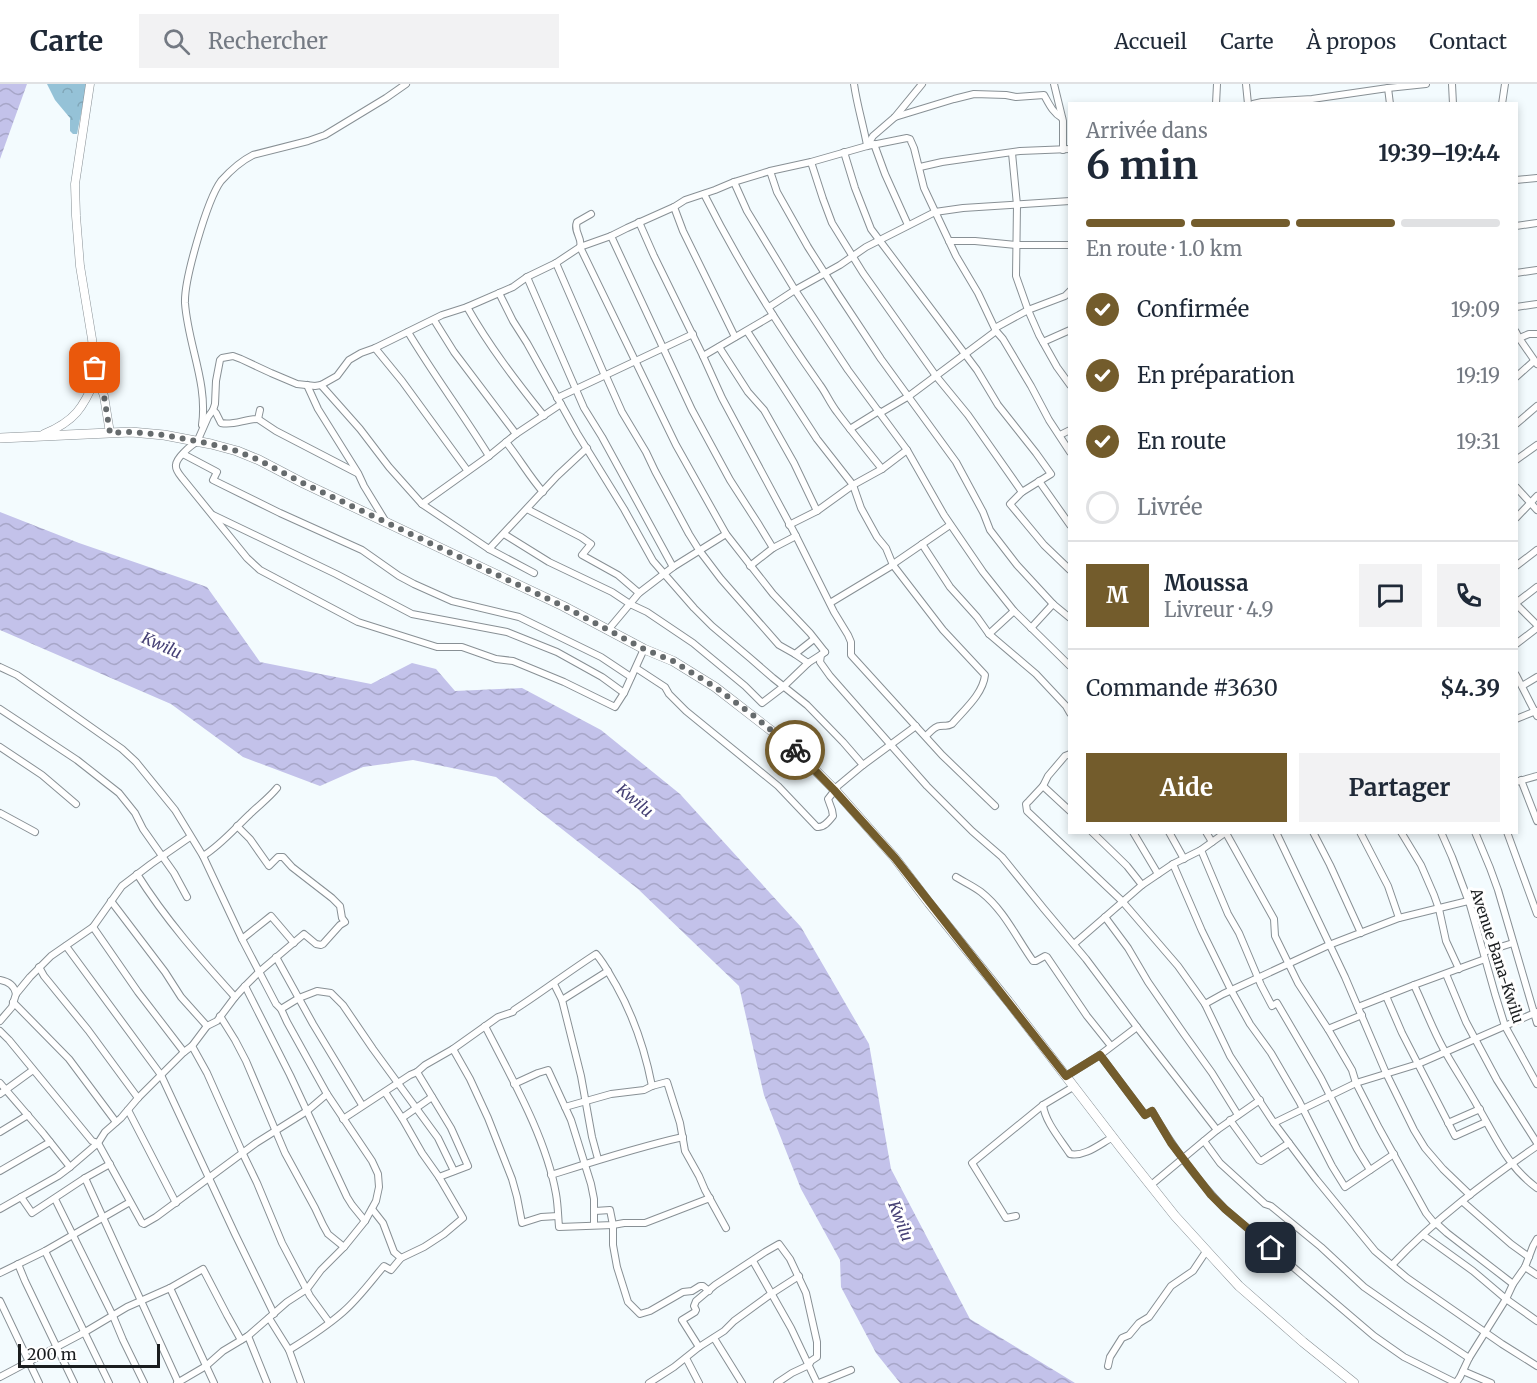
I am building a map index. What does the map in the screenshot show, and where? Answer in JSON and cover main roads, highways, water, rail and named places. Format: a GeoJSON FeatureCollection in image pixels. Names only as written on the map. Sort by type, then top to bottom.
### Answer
{"type":"FeatureCollection","features":[{"type":"Feature","properties":{"kind":"highway"},"geometry":{"type":"LineString","coordinates":[[0,438],[130,432],[164,435],[229,448],[259,460],[563,606],[644,649],[673,661],[715,687],[791,746],[895,858],[1175,1216],[1239,1286],[1354,1383]]}},
{"type":"Feature","properties":{"kind":"main road"},"geometry":{"type":"LineString","coordinates":[[90,84],[75,184],[80,266],[96,378],[104,396],[110,433]]}},
{"type":"Feature","properties":{"kind":"main road"},"geometry":{"type":"LineString","coordinates":[[40,436],[58,428],[74,416],[85,403],[96,378]]}},
{"type":"Feature","properties":{"kind":"water"},"geometry":{"type":"Polygon","coordinates":[[[0,84],[27,84],[0,159],[0,84]]]}},
{"type":"Feature","properties":{"kind":"water","name":"Kwilu"},"geometry":{"type":"Polygon","coordinates":[[[0,512],[79,543],[207,587],[260,662],[371,684],[412,663],[436,669],[455,691],[522,688],[601,730],[680,794],[801,927],[869,1044],[891,1169],[970,1319],[1075,1383],[900,1383],[876,1353],[841,1287],[840,1260],[801,1189],[764,1095],[739,986],[638,889],[496,777],[413,760],[363,767],[320,786],[243,757],[171,704],[0,630],[0,512]]]}}]}
